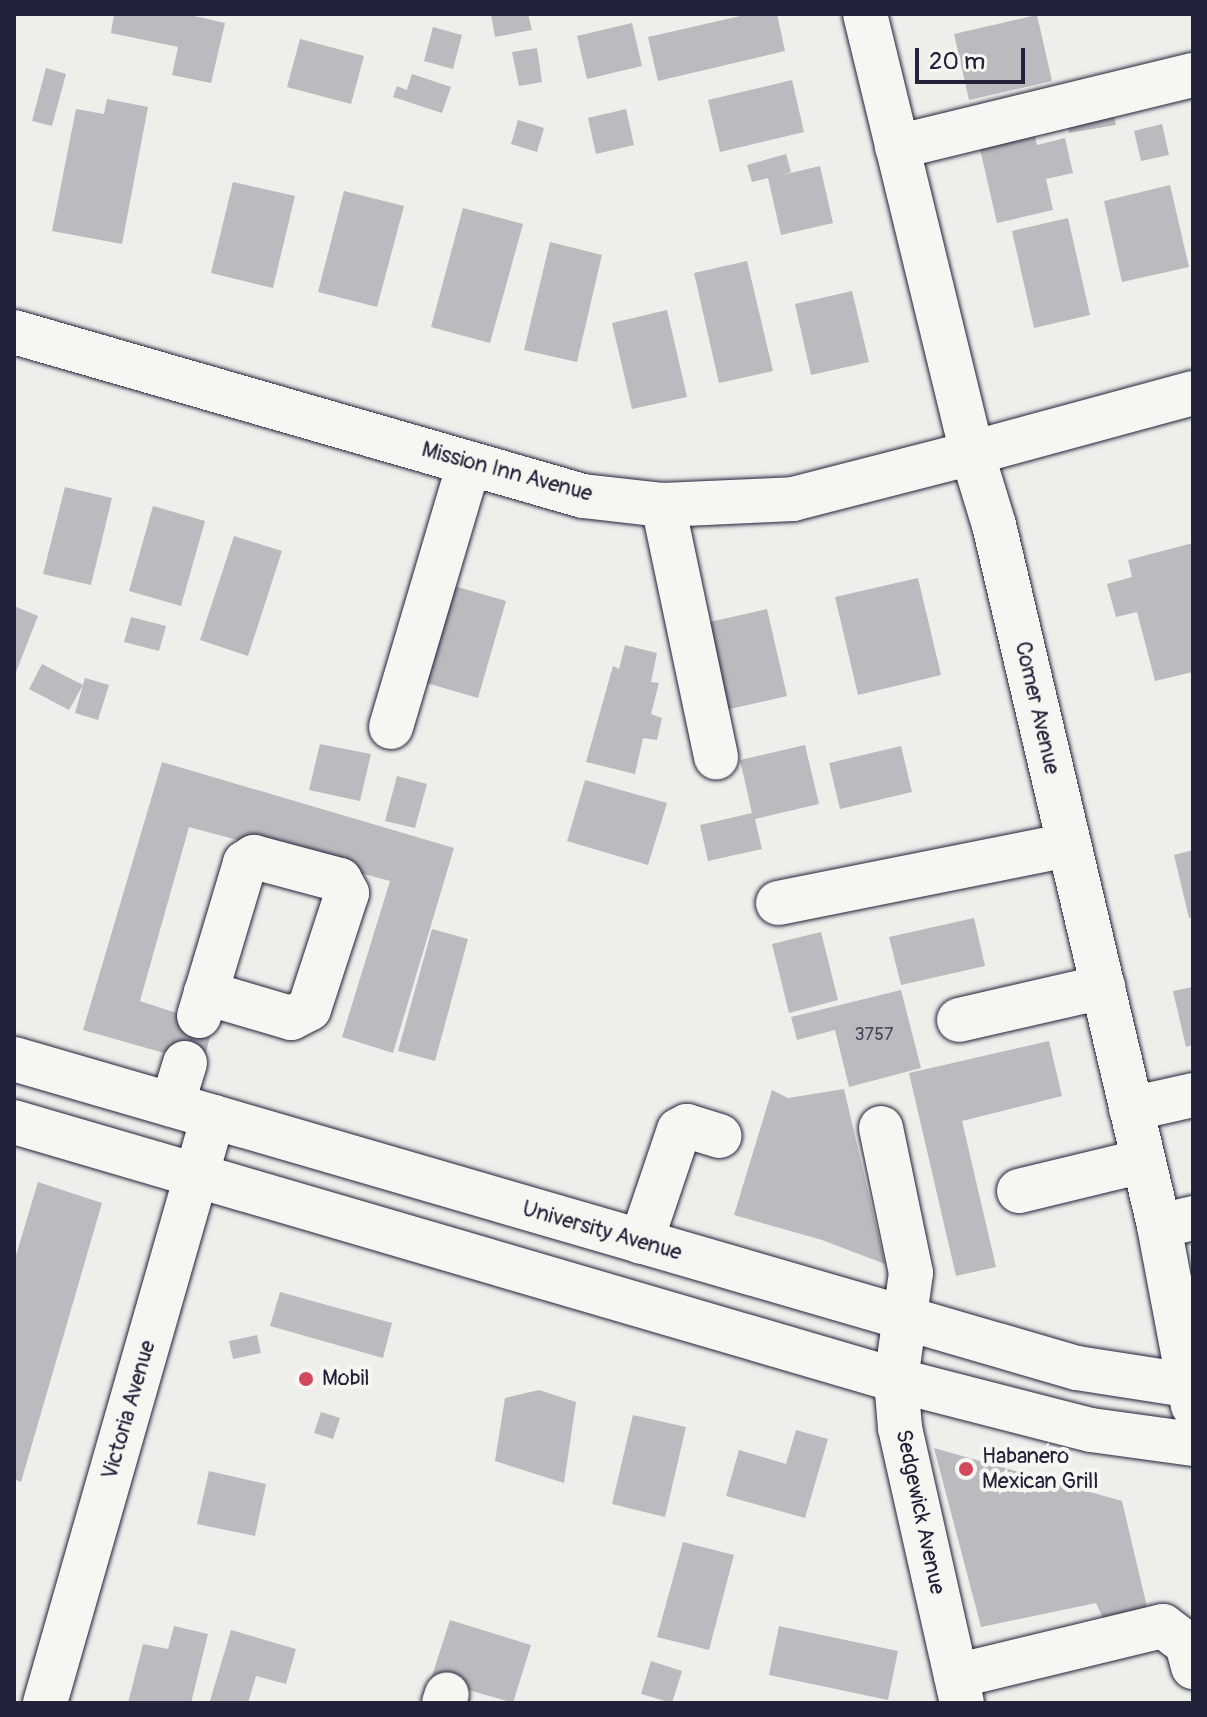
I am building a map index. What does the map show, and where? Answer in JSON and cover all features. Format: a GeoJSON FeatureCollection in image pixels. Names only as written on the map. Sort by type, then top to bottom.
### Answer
{"type":"FeatureCollection","features":[{"type":"Feature","properties":{"kind":"main road","name":"Comer Avenue"},"geometry":{"type":"LineString","coordinates":[[865,14],[972,453],[994,525],[1143,1161],[1176,1222],[1192,1392]]}},
{"type":"Feature","properties":{"kind":"main road"},"geometry":{"type":"LineString","coordinates":[[897,147],[1193,75]]}},
{"type":"Feature","properties":{"kind":"main road","name":"Mission Inn Avenue"},"geometry":{"type":"LineString","coordinates":[[14,332],[583,496],[663,505],[793,499],[1193,393]]}},
{"type":"Feature","properties":{"kind":"main road"},"geometry":{"type":"LineString","coordinates":[[391,727],[469,463]]}},
{"type":"Feature","properties":{"kind":"main road"},"geometry":{"type":"LineString","coordinates":[[663,505],[716,757]]}},
{"type":"Feature","properties":{"kind":"main road"},"geometry":{"type":"LineString","coordinates":[[778,903],[1069,845]]}},
{"type":"Feature","properties":{"kind":"main road"},"geometry":{"type":"LineString","coordinates":[[959,1020],[1103,987]]}},
{"type":"Feature","properties":{"kind":"main road","name":"University Avenue"},"geometry":{"type":"LineString","coordinates":[[14,1059],[1077,1368],[1192,1392]]}},
{"type":"Feature","properties":{"kind":"main road","name":"Victoria Avenue"},"geometry":{"type":"LineString","coordinates":[[45,1703],[197,1178],[193,1111],[185,1063]]}},
{"type":"Feature","properties":{"kind":"main road"},"geometry":{"type":"LineString","coordinates":[[1131,1109],[1193,1095]]}},
{"type":"Feature","properties":{"kind":"main road"},"geometry":{"type":"LineString","coordinates":[[14,1122],[896,1380],[1091,1430],[1193,1444]]}},
{"type":"Feature","properties":{"kind":"main road"},"geometry":{"type":"LineString","coordinates":[[641,1242],[679,1130],[687,1126],[719,1136]]}},
{"type":"Feature","properties":{"kind":"main road","name":"Sedgewick Avenue"},"geometry":{"type":"LineString","coordinates":[[881,1128],[911,1273],[896,1380],[900,1429],[959,1689]]}},
{"type":"Feature","properties":{"kind":"main road"},"geometry":{"type":"LineString","coordinates":[[1019,1191],[1143,1161]]}},
{"type":"Feature","properties":{"kind":"main road"},"geometry":{"type":"LineString","coordinates":[[959,1689],[1163,1626],[1187,1644],[1193,1667]]}},
{"type":"Feature","properties":{"kind":"building"},"geometry":{"type":"Polygon","coordinates":[[[114,14],[186,14],[225,23],[211,83],[172,75],[178,47],[111,33],[114,14]]]}},
{"type":"Feature","properties":{"kind":"building"},"geometry":{"type":"Polygon","coordinates":[[[491,14],[528,14],[532,30],[495,37],[491,14]]]}},
{"type":"Feature","properties":{"kind":"building"},"geometry":{"type":"Polygon","coordinates":[[[749,14],[777,14],[785,51],[658,81],[648,37],[749,14]]]}},
{"type":"Feature","properties":{"kind":"building"},"geometry":{"type":"Polygon","coordinates":[[[1037,15],[1052,81],[969,100],[954,34],[1037,15]]]}},
{"type":"Feature","properties":{"kind":"building"},"geometry":{"type":"Polygon","coordinates":[[[632,23],[642,66],[587,79],[577,36],[632,23]]]}},
{"type":"Feature","properties":{"kind":"building"},"geometry":{"type":"Polygon","coordinates":[[[433,27],[462,35],[453,69],[424,61],[433,27]]]}},
{"type":"Feature","properties":{"kind":"building"},"geometry":{"type":"Polygon","coordinates":[[[300,39],[364,56],[351,104],[287,87],[300,39]]]}},
{"type":"Feature","properties":{"kind":"building"},"geometry":{"type":"Polygon","coordinates":[[[537,48],[542,82],[519,86],[512,52],[537,48]]]}},
{"type":"Feature","properties":{"kind":"building"},"geometry":{"type":"Polygon","coordinates":[[[46,68],[66,74],[52,126],[32,121],[46,68]]]}},
{"type":"Feature","properties":{"kind":"building"},"geometry":{"type":"Polygon","coordinates":[[[412,74],[451,87],[442,113],[393,97],[397,86],[407,90],[412,74]]]}},
{"type":"Feature","properties":{"kind":"building"},"geometry":{"type":"Polygon","coordinates":[[[792,80],[804,132],[720,152],[708,100],[792,80]]]}},
{"type":"Feature","properties":{"kind":"building"},"geometry":{"type":"Polygon","coordinates":[[[107,99],[148,107],[122,244],[52,231],[76,109],[104,114],[107,99]]]}},
{"type":"Feature","properties":{"kind":"building"},"geometry":{"type":"Polygon","coordinates":[[[1111,101],[1116,125],[1069,133],[1065,112],[1111,101]]]}},
{"type":"Feature","properties":{"kind":"building"},"geometry":{"type":"Polygon","coordinates":[[[626,109],[634,145],[596,154],[588,118],[626,109]]]}},
{"type":"Feature","properties":{"kind":"building"},"geometry":{"type":"Polygon","coordinates":[[[518,120],[544,128],[537,152],[511,144],[518,120]]]}},
{"type":"Feature","properties":{"kind":"building"},"geometry":{"type":"Polygon","coordinates":[[[1032,123],[1037,145],[1065,138],[1073,173],[1046,179],[1053,210],[997,223],[977,136],[1032,123]]]}},
{"type":"Feature","properties":{"kind":"building"},"geometry":{"type":"Polygon","coordinates":[[[1162,124],[1169,155],[1141,161],[1134,131],[1162,124]]]}},
{"type":"Feature","properties":{"kind":"building"},"geometry":{"type":"Polygon","coordinates":[[[786,154],[791,172],[782,175],[820,166],[833,223],[781,235],[768,178],[752,182],[747,165],[786,154]]]}},
{"type":"Feature","properties":{"kind":"building"},"geometry":{"type":"Polygon","coordinates":[[[233,182],[295,196],[273,288],[211,273],[233,182]]]}},
{"type":"Feature","properties":{"kind":"building"},"geometry":{"type":"Polygon","coordinates":[[[1170,185],[1189,267],[1122,282],[1104,201],[1170,185]]]}},
{"type":"Feature","properties":{"kind":"building"},"geometry":{"type":"Polygon","coordinates":[[[344,191],[404,206],[377,307],[318,292],[344,191]]]}},
{"type":"Feature","properties":{"kind":"building"},"geometry":{"type":"Polygon","coordinates":[[[463,208],[523,224],[490,343],[431,327],[463,208]]]}},
{"type":"Feature","properties":{"kind":"building"},"geometry":{"type":"Polygon","coordinates":[[[1068,218],[1090,315],[1034,328],[1012,231],[1068,218]]]}},
{"type":"Feature","properties":{"kind":"building"},"geometry":{"type":"Polygon","coordinates":[[[550,242],[602,255],[577,362],[524,350],[550,242]]]}},
{"type":"Feature","properties":{"kind":"building"},"geometry":{"type":"Polygon","coordinates":[[[747,261],[773,371],[719,383],[694,273],[747,261]]]}},
{"type":"Feature","properties":{"kind":"building"},"geometry":{"type":"Polygon","coordinates":[[[852,291],[869,362],[811,375],[795,304],[852,291]]]}},
{"type":"Feature","properties":{"kind":"building"},"geometry":{"type":"Polygon","coordinates":[[[667,310],[687,397],[632,409],[612,323],[667,310]]]}},
{"type":"Feature","properties":{"kind":"building"},"geometry":{"type":"Polygon","coordinates":[[[65,487],[112,498],[91,585],[43,574],[65,487]]]}},
{"type":"Feature","properties":{"kind":"building"},"geometry":{"type":"Polygon","coordinates":[[[153,506],[205,521],[181,606],[129,591],[153,506]]]}},
{"type":"Feature","properties":{"kind":"building"},"geometry":{"type":"Polygon","coordinates":[[[234,536],[282,551],[248,656],[200,640],[234,536]]]}},
{"type":"Feature","properties":{"kind":"building"},"geometry":{"type":"Polygon","coordinates":[[[1193,543],[1193,672],[1155,681],[1137,612],[1116,617],[1107,584],[1132,577],[1128,560],[1193,543]]]}},
{"type":"Feature","properties":{"kind":"building"},"geometry":{"type":"Polygon","coordinates":[[[918,578],[941,675],[858,695],[835,597],[918,578]]]}},
{"type":"Feature","properties":{"kind":"building"},"geometry":{"type":"Polygon","coordinates":[[[451,585],[506,601],[478,698],[423,682],[451,585]]]}},
{"type":"Feature","properties":{"kind":"building"},"geometry":{"type":"Polygon","coordinates":[[[14,606],[38,616],[14,677],[14,606]]]}},
{"type":"Feature","properties":{"kind":"building"},"geometry":{"type":"Polygon","coordinates":[[[767,609],[787,696],[721,711],[701,624],[767,609]]]}},
{"type":"Feature","properties":{"kind":"building"},"geometry":{"type":"Polygon","coordinates":[[[131,617],[166,626],[159,651],[124,642],[131,617]]]}},
{"type":"Feature","properties":{"kind":"building"},"geometry":{"type":"Polygon","coordinates":[[[625,645],[657,653],[651,682],[659,683],[651,714],[662,718],[657,740],[643,738],[635,774],[586,762],[613,666],[619,669],[625,645]]]}},
{"type":"Feature","properties":{"kind":"building"},"geometry":{"type":"Polygon","coordinates":[[[42,664],[83,685],[69,710],[29,689],[42,664]]]}},
{"type":"Feature","properties":{"kind":"building"},"geometry":{"type":"Polygon","coordinates":[[[85,678],[109,685],[98,720],[75,713],[85,678]]]}},
{"type":"Feature","properties":{"kind":"building"},"geometry":{"type":"Polygon","coordinates":[[[320,744],[371,754],[360,801],[309,790],[320,744]]]}},
{"type":"Feature","properties":{"kind":"building"},"geometry":{"type":"Polygon","coordinates":[[[805,745],[819,804],[755,819],[762,849],[708,861],[700,825],[752,813],[740,760],[805,745]]]}},
{"type":"Feature","properties":{"kind":"building"},"geometry":{"type":"Polygon","coordinates":[[[901,746],[912,792],[840,809],[829,763],[901,746]]]}},
{"type":"Feature","properties":{"kind":"building"},"geometry":{"type":"Polygon","coordinates":[[[162,762],[454,848],[393,1053],[342,1037],[390,881],[189,827],[140,1001],[213,1025],[203,1064],[83,1030],[162,762]]]}},
{"type":"Feature","properties":{"kind":"building"},"geometry":{"type":"Polygon","coordinates":[[[397,776],[427,784],[415,828],[385,821],[397,776]]]}},
{"type":"Feature","properties":{"kind":"building"},"geometry":{"type":"Polygon","coordinates":[[[585,780],[667,803],[648,865],[567,841],[585,780]]]}},
{"type":"Feature","properties":{"kind":"building"},"geometry":{"type":"Polygon","coordinates":[[[1193,850],[1193,917],[1189,918],[1174,855],[1193,850]]]}},
{"type":"Feature","properties":{"kind":"building"},"geometry":{"type":"Polygon","coordinates":[[[974,918],[985,966],[901,985],[889,937],[974,918]]]}},
{"type":"Feature","properties":{"kind":"building"},"geometry":{"type":"Polygon","coordinates":[[[432,929],[468,939],[435,1061],[398,1051],[432,929]]]}},
{"type":"Feature","properties":{"kind":"building"},"geometry":{"type":"Polygon","coordinates":[[[821,932],[838,1000],[789,1013],[772,944],[821,932]]]}},
{"type":"Feature","properties":{"kind":"building"},"geometry":{"type":"Polygon","coordinates":[[[1193,987],[1193,1045],[1186,1047],[1173,991],[1193,987]]]}},
{"type":"Feature","properties":{"kind":"building"},"geometry":{"type":"Polygon","coordinates":[[[901,990],[921,1068],[849,1087],[835,1030],[797,1040],[791,1017],[901,990]]]}},
{"type":"Feature","properties":{"kind":"building"},"geometry":{"type":"Polygon","coordinates":[[[1049,1041],[1062,1096],[962,1121],[996,1267],[956,1276],[909,1073],[1049,1041]]]}},
{"type":"Feature","properties":{"kind":"building"},"geometry":{"type":"Polygon","coordinates":[[[844,1089],[885,1264],[822,1240],[734,1215],[772,1090],[788,1098],[844,1089]]]}},
{"type":"Feature","properties":{"kind":"building"},"geometry":{"type":"Polygon","coordinates":[[[38,1182],[102,1203],[21,1482],[14,1479],[14,1262],[38,1182]]]}},
{"type":"Feature","properties":{"kind":"building"},"geometry":{"type":"Polygon","coordinates":[[[280,1292],[392,1323],[383,1358],[270,1326],[280,1292]]]}},
{"type":"Feature","properties":{"kind":"building"},"geometry":{"type":"Polygon","coordinates":[[[257,1335],[261,1353],[233,1359],[229,1341],[257,1335]]]}},
{"type":"Feature","properties":{"kind":"building"},"geometry":{"type":"Polygon","coordinates":[[[539,1390],[576,1402],[564,1483],[495,1461],[505,1398],[539,1390]]]}},
{"type":"Feature","properties":{"kind":"building"},"geometry":{"type":"Polygon","coordinates":[[[321,1412],[340,1418],[333,1439],[314,1433],[321,1412]]]}},
{"type":"Feature","properties":{"kind":"building"},"geometry":{"type":"Polygon","coordinates":[[[633,1415],[686,1427],[665,1517],[612,1504],[633,1415]]]}},
{"type":"Feature","properties":{"kind":"building"},"geometry":{"type":"Polygon","coordinates":[[[796,1430],[828,1439],[805,1518],[726,1496],[739,1450],[786,1464],[796,1430]]]}},
{"type":"Feature","properties":{"kind":"building"},"geometry":{"type":"Polygon","coordinates":[[[934,1448],[1122,1501],[1151,1624],[1111,1635],[1096,1603],[981,1627],[934,1448]]]}},
{"type":"Feature","properties":{"kind":"building"},"geometry":{"type":"Polygon","coordinates":[[[209,1471],[266,1484],[255,1536],[197,1524],[209,1471]]]}},
{"type":"Feature","properties":{"kind":"building"},"geometry":{"type":"Polygon","coordinates":[[[683,1542],[734,1555],[709,1650],[657,1637],[683,1542]]]}},
{"type":"Feature","properties":{"kind":"building"},"geometry":{"type":"Polygon","coordinates":[[[450,1620],[531,1645],[513,1703],[431,1679],[450,1620]]]}},
{"type":"Feature","properties":{"kind":"building"},"geometry":{"type":"Polygon","coordinates":[[[174,1626],[208,1634],[191,1703],[128,1703],[143,1644],[168,1649],[174,1626]]]}},
{"type":"Feature","properties":{"kind":"building"},"geometry":{"type":"Polygon","coordinates":[[[779,1626],[898,1651],[888,1700],[769,1675],[779,1626]]]}},
{"type":"Feature","properties":{"kind":"building"},"geometry":{"type":"Polygon","coordinates":[[[231,1630],[296,1649],[286,1684],[256,1676],[248,1703],[210,1701],[231,1630]]]}},
{"type":"Feature","properties":{"kind":"building"},"geometry":{"type":"Polygon","coordinates":[[[651,1661],[682,1671],[672,1703],[641,1694],[651,1661]]]}},
{"type":"Feature","properties":{"kind":"place","name":"Mobil"},"geometry":{"type":"Point","coordinates":[306,1379]}},
{"type":"Feature","properties":{"kind":"place","name":"Habanero Mexican Grill"},"geometry":{"type":"Point","coordinates":[966,1469]}}]}
